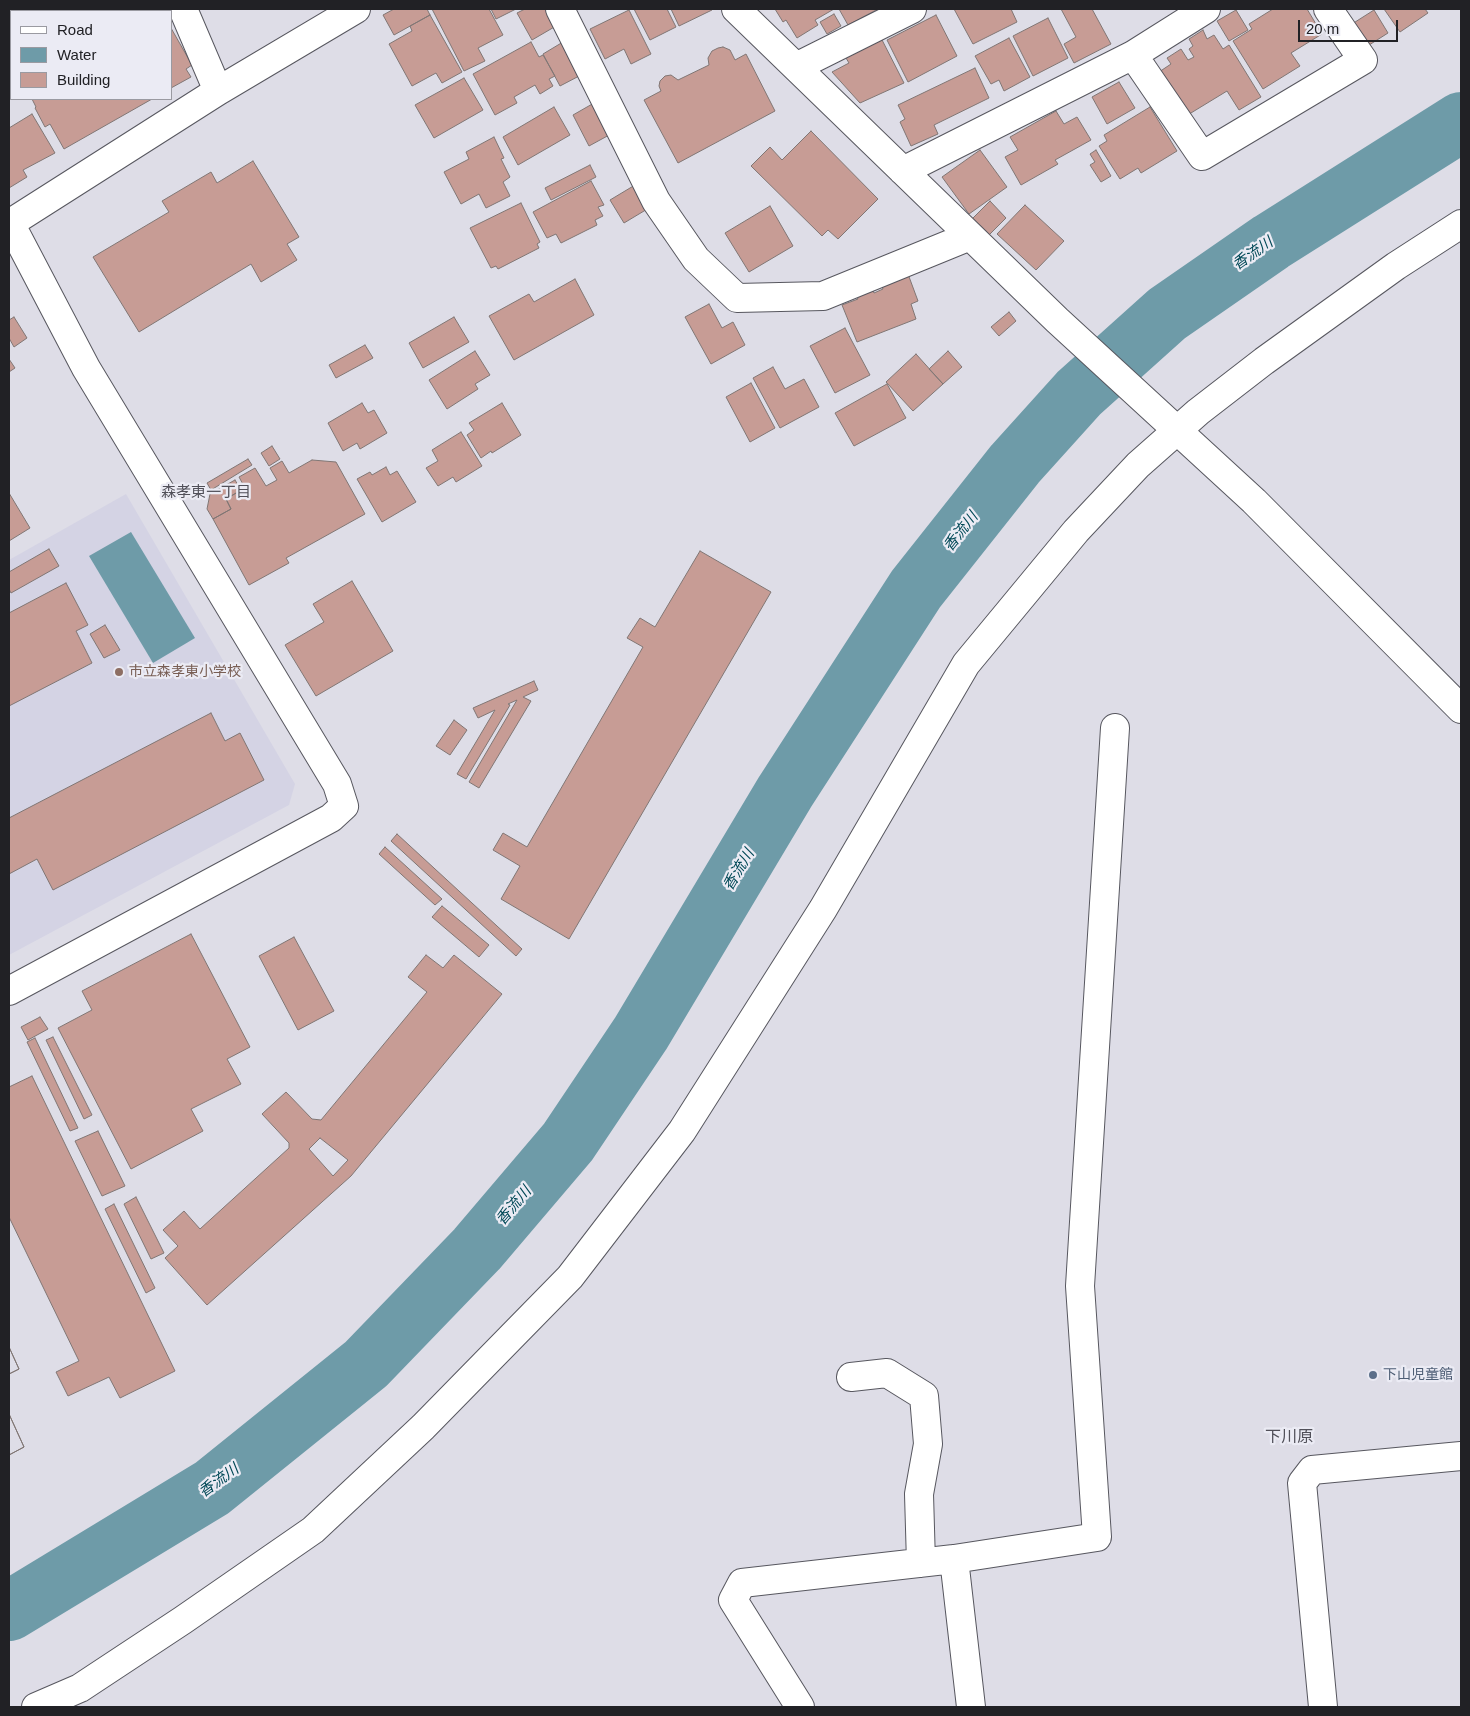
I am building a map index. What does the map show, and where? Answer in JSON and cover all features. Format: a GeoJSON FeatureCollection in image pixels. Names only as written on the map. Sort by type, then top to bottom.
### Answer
{"type":"FeatureCollection","features":[{"type":"Feature","properties":{"kind":"street"},"geometry":{"type":"LineString","coordinates":[[183,9],[218,91]]}},
{"type":"Feature","properties":{"kind":"street"},"geometry":{"type":"LineString","coordinates":[[9,991],[331,818],[344,806],[337,784],[86,368],[9,223],[218,91],[356,9]]}},
{"type":"Feature","properties":{"kind":"street"},"geometry":{"type":"LineString","coordinates":[[560,9],[656,201],[696,259],[736,298],[823,296],[970,236]]}},
{"type":"Feature","properties":{"kind":"street"},"geometry":{"type":"LineString","coordinates":[[736,9],[1057,320],[1254,501],[1461,709]]}},
{"type":"Feature","properties":{"kind":"street"},"geometry":{"type":"LineString","coordinates":[[903,172],[1133,54],[1206,9]]}},
{"type":"Feature","properties":{"kind":"street"},"geometry":{"type":"LineString","coordinates":[[1133,54],[1202,156],[1363,60],[1328,9]]}},
{"type":"Feature","properties":{"kind":"street"},"geometry":{"type":"LineString","coordinates":[[796,67],[904,11]]}},
{"type":"Feature","properties":{"kind":"street"},"geometry":{"type":"LineString","coordinates":[[36,1707],[80,1688],[183,1620],[313,1530],[423,1427],[570,1277],[682,1131],[823,909],[966,664],[1076,531],[1173,426],[1198,412],[1264,361],[1396,266],[1461,224]]}},
{"type":"Feature","properties":{"kind":"street"},"geometry":{"type":"LineString","coordinates":[[800,1707],[732,1600],[742,1582],[954,1559],[1098,1537],[1080,1286],[1115,728]]}},
{"type":"Feature","properties":{"kind":"street"},"geometry":{"type":"LineString","coordinates":[[851,1377],[887,1373],[924,1396],[928,1444],[919,1494],[921,1563]]}},
{"type":"Feature","properties":{"kind":"street"},"geometry":{"type":"LineString","coordinates":[[1323,1707],[1302,1483],[1312,1470],[1461,1456]]}},
{"type":"Feature","properties":{"kind":"street"},"geometry":{"type":"LineString","coordinates":[[954,1559],[971,1707]]}},
{"type":"Feature","properties":{"kind":"shaded area","name":"市立森孝東小学校"},"geometry":{"type":"Polygon","coordinates":[[[126,494],[295,784],[289,805],[9,955],[9,560],[126,494]]]}},
{"type":"Feature","properties":{"kind":"water"},"geometry":{"type":"Polygon","coordinates":[[[131,532],[195,638],[153,663],[89,556],[131,532]]]}},
{"type":"Feature","properties":{"kind":"building"},"geometry":{"type":"Polygon","coordinates":[[[120,9],[141,9],[139,10],[118,10],[120,9]]]}},
{"type":"Feature","properties":{"kind":"building"},"geometry":{"type":"Polygon","coordinates":[[[394,9],[427,9],[430,15],[394,35],[383,15],[394,9]]]}},
{"type":"Feature","properties":{"kind":"building"},"geometry":{"type":"Polygon","coordinates":[[[432,9],[489,9],[503,35],[478,48],[485,61],[464,71],[432,9]]]}},
{"type":"Feature","properties":{"kind":"building"},"geometry":{"type":"Polygon","coordinates":[[[491,9],[516,9],[496,19],[491,9]]]}},
{"type":"Feature","properties":{"kind":"building"},"geometry":{"type":"Polygon","coordinates":[[[525,9],[547,9],[556,26],[532,40],[517,13],[525,9]]]}},
{"type":"Feature","properties":{"kind":"building"},"geometry":{"type":"Polygon","coordinates":[[[634,9],[667,9],[676,27],[650,40],[634,9]]]}},
{"type":"Feature","properties":{"kind":"building"},"geometry":{"type":"Polygon","coordinates":[[[671,9],[712,9],[712,10],[679,26],[671,9]]]}},
{"type":"Feature","properties":{"kind":"building"},"geometry":{"type":"Polygon","coordinates":[[[775,9],[834,9],[815,20],[818,25],[797,38],[786,20],[783,22],[775,9]]]}},
{"type":"Feature","properties":{"kind":"building"},"geometry":{"type":"Polygon","coordinates":[[[839,9],[878,9],[848,25],[839,9]]]}},
{"type":"Feature","properties":{"kind":"building"},"geometry":{"type":"Polygon","coordinates":[[[954,9],[1011,9],[1017,22],[973,44],[954,9]]]}},
{"type":"Feature","properties":{"kind":"building"},"geometry":{"type":"Polygon","coordinates":[[[1061,9],[1092,9],[1111,44],[1074,63],[1064,44],[1076,37],[1061,9]]]}},
{"type":"Feature","properties":{"kind":"building"},"geometry":{"type":"Polygon","coordinates":[[[1273,9],[1307,9],[1322,34],[1291,53],[1300,66],[1263,89],[1233,41],[1252,29],[1249,24],[1273,9]]]}},
{"type":"Feature","properties":{"kind":"building"},"geometry":{"type":"Polygon","coordinates":[[[1384,9],[1425,9],[1428,13],[1400,32],[1384,9]]]}},
{"type":"Feature","properties":{"kind":"building"},"geometry":{"type":"Polygon","coordinates":[[[629,10],[651,54],[631,64],[624,49],[605,59],[590,29],[629,10]]]}},
{"type":"Feature","properties":{"kind":"building"},"geometry":{"type":"Polygon","coordinates":[[[1236,10],[1248,30],[1229,41],[1217,21],[1236,10]]]}},
{"type":"Feature","properties":{"kind":"building"},"geometry":{"type":"Polygon","coordinates":[[[1374,10],[1388,33],[1366,47],[1352,24],[1374,10]]]}},
{"type":"Feature","properties":{"kind":"building"},"geometry":{"type":"Polygon","coordinates":[[[834,14],[841,26],[827,34],[820,22],[834,14]]]}},
{"type":"Feature","properties":{"kind":"building"},"geometry":{"type":"Polygon","coordinates":[[[430,15],[462,72],[442,83],[436,73],[412,86],[389,44],[412,31],[410,26],[430,15]]]}},
{"type":"Feature","properties":{"kind":"building"},"geometry":{"type":"Polygon","coordinates":[[[936,15],[957,56],[908,82],[887,40],[936,15]]]}},
{"type":"Feature","properties":{"kind":"building"},"geometry":{"type":"Polygon","coordinates":[[[1048,18],[1068,58],[1033,76],[1013,36],[1048,18]]]}},
{"type":"Feature","properties":{"kind":"building"},"geometry":{"type":"Polygon","coordinates":[[[172,30],[192,65],[186,69],[191,77],[172,87],[172,30]]]}},
{"type":"Feature","properties":{"kind":"building"},"geometry":{"type":"Polygon","coordinates":[[[1203,30],[1207,39],[1214,35],[1223,49],[1229,45],[1261,97],[1239,110],[1227,91],[1186,116],[1159,72],[1171,64],[1167,58],[1181,49],[1188,60],[1194,57],[1189,49],[1193,46],[1189,39],[1203,30]]]}},
{"type":"Feature","properties":{"kind":"building"},"geometry":{"type":"Polygon","coordinates":[[[879,34],[904,83],[860,103],[832,72],[849,63],[843,53],[879,34]]]}},
{"type":"Feature","properties":{"kind":"building"},"geometry":{"type":"Polygon","coordinates":[[[1009,38],[1030,77],[1004,91],[999,80],[991,84],[975,56],[1009,38]]]}},
{"type":"Feature","properties":{"kind":"building"},"geometry":{"type":"Polygon","coordinates":[[[531,42],[539,57],[543,55],[555,76],[549,79],[553,86],[540,94],[535,85],[514,97],[517,103],[495,115],[473,74],[531,42]]]}},
{"type":"Feature","properties":{"kind":"building"},"geometry":{"type":"Polygon","coordinates":[[[563,42],[581,75],[560,86],[543,54],[563,42]]]}},
{"type":"Feature","properties":{"kind":"building"},"geometry":{"type":"Polygon","coordinates":[[[723,47],[730,50],[735,60],[746,54],[775,111],[678,163],[644,100],[661,91],[660,81],[665,76],[671,75],[678,80],[709,65],[708,58],[712,51],[723,47]]]}},
{"type":"Feature","properties":{"kind":"building"},"geometry":{"type":"Polygon","coordinates":[[[975,68],[989,98],[934,125],[938,134],[911,146],[900,122],[905,119],[898,105],[975,68]]]}},
{"type":"Feature","properties":{"kind":"building"},"geometry":{"type":"Polygon","coordinates":[[[464,78],[483,110],[434,138],[415,105],[464,78]]]}},
{"type":"Feature","properties":{"kind":"building"},"geometry":{"type":"Polygon","coordinates":[[[1119,82],[1135,108],[1107,124],[1092,97],[1119,82]]]}},
{"type":"Feature","properties":{"kind":"building"},"geometry":{"type":"Polygon","coordinates":[[[32,100],[150,100],[64,149],[50,124],[45,127],[32,100]]]}},
{"type":"Feature","properties":{"kind":"building"},"geometry":{"type":"Polygon","coordinates":[[[594,103],[611,134],[589,146],[573,115],[594,103]]]}},
{"type":"Feature","properties":{"kind":"building"},"geometry":{"type":"Polygon","coordinates":[[[554,107],[570,135],[518,165],[503,137],[554,107]]]}},
{"type":"Feature","properties":{"kind":"building"},"geometry":{"type":"Polygon","coordinates":[[[1150,107],[1177,151],[1141,173],[1138,168],[1120,179],[1099,146],[1107,141],[1104,135],[1150,107]]]}},
{"type":"Feature","properties":{"kind":"building"},"geometry":{"type":"Polygon","coordinates":[[[1056,111],[1064,124],[1077,117],[1091,140],[1055,160],[1058,164],[1021,185],[1005,157],[1018,150],[1010,137],[1056,111]]]}},
{"type":"Feature","properties":{"kind":"building"},"geometry":{"type":"Polygon","coordinates":[[[32,114],[55,153],[23,170],[27,177],[9,188],[9,128],[32,114]]]}},
{"type":"Feature","properties":{"kind":"building"},"geometry":{"type":"Polygon","coordinates":[[[811,131],[878,199],[838,239],[828,230],[822,236],[751,166],[770,147],[782,160],[811,131]]]}},
{"type":"Feature","properties":{"kind":"building"},"geometry":{"type":"Polygon","coordinates":[[[494,137],[504,158],[501,159],[510,177],[503,182],[510,196],[486,208],[479,194],[461,204],[444,172],[469,159],[466,152],[494,137]]]}},
{"type":"Feature","properties":{"kind":"building"},"geometry":{"type":"Polygon","coordinates":[[[980,150],[1007,187],[969,214],[942,177],[980,150]]]}},
{"type":"Feature","properties":{"kind":"building"},"geometry":{"type":"Polygon","coordinates":[[[1096,150],[1111,176],[1101,182],[1090,165],[1095,162],[1090,154],[1096,150]]]}},
{"type":"Feature","properties":{"kind":"building"},"geometry":{"type":"Polygon","coordinates":[[[253,161],[299,237],[287,244],[297,260],[261,282],[251,264],[139,332],[93,257],[169,212],[162,201],[211,172],[217,183],[253,161]]]}},
{"type":"Feature","properties":{"kind":"building"},"geometry":{"type":"Polygon","coordinates":[[[590,165],[596,177],[551,200],[545,188],[590,165]]]}},
{"type":"Feature","properties":{"kind":"building"},"geometry":{"type":"Polygon","coordinates":[[[591,181],[604,205],[598,207],[603,216],[595,220],[597,225],[561,243],[556,234],[547,238],[533,212],[591,181]]]}},
{"type":"Feature","properties":{"kind":"building"},"geometry":{"type":"Polygon","coordinates":[[[635,185],[649,208],[624,223],[610,200],[635,185]]]}},
{"type":"Feature","properties":{"kind":"building"},"geometry":{"type":"Polygon","coordinates":[[[990,201],[1006,218],[987,237],[971,220],[990,201]]]}},
{"type":"Feature","properties":{"kind":"building"},"geometry":{"type":"Polygon","coordinates":[[[521,203],[540,242],[537,244],[539,248],[498,269],[496,266],[491,268],[470,228],[521,203]]]}},
{"type":"Feature","properties":{"kind":"building"},"geometry":{"type":"Polygon","coordinates":[[[1025,205],[1064,241],[1036,270],[997,234],[1025,205]]]}},
{"type":"Feature","properties":{"kind":"building"},"geometry":{"type":"Polygon","coordinates":[[[770,206],[793,246],[749,272],[725,233],[770,206]]]}},
{"type":"Feature","properties":{"kind":"building"},"geometry":{"type":"Polygon","coordinates":[[[908,274],[918,301],[911,304],[916,319],[857,342],[842,305],[858,299],[854,291],[870,284],[874,293],[883,289],[881,284],[908,274]]]}},
{"type":"Feature","properties":{"kind":"building"},"geometry":{"type":"Polygon","coordinates":[[[575,279],[594,315],[514,360],[489,316],[529,294],[534,302],[575,279]]]}},
{"type":"Feature","properties":{"kind":"building"},"geometry":{"type":"Polygon","coordinates":[[[709,304],[722,328],[733,322],[745,345],[711,364],[685,317],[709,304]]]}},
{"type":"Feature","properties":{"kind":"building"},"geometry":{"type":"Polygon","coordinates":[[[1009,312],[1016,321],[999,336],[991,327],[1009,312]]]}},
{"type":"Feature","properties":{"kind":"building"},"geometry":{"type":"Polygon","coordinates":[[[14,317],[27,338],[14,347],[9,338],[9,320],[14,317]]]}},
{"type":"Feature","properties":{"kind":"building"},"geometry":{"type":"Polygon","coordinates":[[[454,317],[469,342],[423,368],[409,343],[454,317]]]}},
{"type":"Feature","properties":{"kind":"building"},"geometry":{"type":"Polygon","coordinates":[[[845,328],[870,375],[835,393],[810,346],[845,328]]]}},
{"type":"Feature","properties":{"kind":"building"},"geometry":{"type":"Polygon","coordinates":[[[365,345],[373,358],[336,378],[329,365],[365,345]]]}},
{"type":"Feature","properties":{"kind":"building"},"geometry":{"type":"Polygon","coordinates":[[[475,351],[490,375],[475,384],[478,389],[447,409],[429,380],[475,351]]]}},
{"type":"Feature","properties":{"kind":"building"},"geometry":{"type":"Polygon","coordinates":[[[948,351],[962,367],[943,384],[929,369],[948,351]]]}},
{"type":"Feature","properties":{"kind":"building"},"geometry":{"type":"Polygon","coordinates":[[[916,354],[943,384],[913,411],[886,382],[916,354]]]}},
{"type":"Feature","properties":{"kind":"building"},"geometry":{"type":"Polygon","coordinates":[[[9,359],[15,368],[9,372],[9,359]]]}},
{"type":"Feature","properties":{"kind":"building"},"geometry":{"type":"Polygon","coordinates":[[[773,367],[785,389],[804,379],[819,407],[780,428],[753,378],[773,367]]]}},
{"type":"Feature","properties":{"kind":"building"},"geometry":{"type":"Polygon","coordinates":[[[751,383],[775,428],[750,442],[726,397],[751,383]]]}},
{"type":"Feature","properties":{"kind":"building"},"geometry":{"type":"Polygon","coordinates":[[[887,384],[906,418],[854,446],[835,413],[887,384]]]}},
{"type":"Feature","properties":{"kind":"building"},"geometry":{"type":"Polygon","coordinates":[[[362,403],[368,413],[374,410],[387,433],[360,449],[357,443],[343,451],[328,423],[362,403]]]}},
{"type":"Feature","properties":{"kind":"building"},"geometry":{"type":"Polygon","coordinates":[[[502,403],[521,435],[481,458],[467,435],[474,430],[469,423],[502,403]]]}},
{"type":"Feature","properties":{"kind":"building"},"geometry":{"type":"Polygon","coordinates":[[[461,432],[482,466],[456,482],[453,477],[438,486],[426,468],[438,461],[432,450],[461,432]]]}},
{"type":"Feature","properties":{"kind":"building"},"geometry":{"type":"Polygon","coordinates":[[[272,446],[280,459],[269,466],[261,453],[272,446]]]}},
{"type":"Feature","properties":{"kind":"building"},"geometry":{"type":"Polygon","coordinates":[[[248,459],[252,465],[211,490],[207,483],[248,459]]]}},
{"type":"Feature","properties":{"kind":"building"},"geometry":{"type":"Polygon","coordinates":[[[312,460],[336,462],[365,514],[286,558],[289,563],[249,585],[213,519],[231,509],[226,499],[245,488],[239,477],[255,468],[266,486],[277,480],[270,468],[282,461],[289,473],[312,460]]]}},
{"type":"Feature","properties":{"kind":"building"},"geometry":{"type":"Polygon","coordinates":[[[386,467],[390,475],[397,471],[416,502],[382,522],[357,479],[370,472],[372,475],[386,467]]]}},
{"type":"Feature","properties":{"kind":"building"},"geometry":{"type":"Polygon","coordinates":[[[235,480],[241,490],[226,499],[231,509],[213,519],[207,509],[210,494],[235,480]]]}},
{"type":"Feature","properties":{"kind":"building"},"geometry":{"type":"Polygon","coordinates":[[[9,493],[30,528],[9,541],[9,493]]]}},
{"type":"Feature","properties":{"kind":"building"},"geometry":{"type":"Polygon","coordinates":[[[49,549],[59,566],[11,593],[9,589],[9,572],[49,549]]]}},
{"type":"Feature","properties":{"kind":"building"},"geometry":{"type":"Polygon","coordinates":[[[700,551],[771,592],[569,939],[501,899],[520,866],[493,850],[503,833],[527,847],[643,647],[627,638],[640,618],[655,627],[700,551]]]}},
{"type":"Feature","properties":{"kind":"building"},"geometry":{"type":"Polygon","coordinates":[[[352,581],[393,651],[316,696],[285,645],[324,622],[313,604],[352,581]]]}},
{"type":"Feature","properties":{"kind":"building"},"geometry":{"type":"Polygon","coordinates":[[[66,583],[88,625],[76,631],[92,663],[9,706],[9,613],[66,583]]]}},
{"type":"Feature","properties":{"kind":"building"},"geometry":{"type":"Polygon","coordinates":[[[105,625],[120,650],[104,658],[90,634],[105,625]]]}},
{"type":"Feature","properties":{"kind":"building"},"geometry":{"type":"Polygon","coordinates":[[[534,681],[538,690],[523,697],[531,701],[479,788],[469,782],[517,700],[508,704],[510,705],[466,779],[457,774],[495,710],[478,718],[473,708],[534,681]]]}},
{"type":"Feature","properties":{"kind":"building"},"geometry":{"type":"Polygon","coordinates":[[[211,713],[225,741],[240,733],[264,780],[53,890],[37,859],[9,874],[9,818],[211,713]]]}},
{"type":"Feature","properties":{"kind":"building"},"geometry":{"type":"Polygon","coordinates":[[[454,720],[467,730],[450,755],[436,746],[454,720]]]}},
{"type":"Feature","properties":{"kind":"building"},"geometry":{"type":"Polygon","coordinates":[[[397,834],[522,949],[516,956],[391,841],[397,834]]]}},
{"type":"Feature","properties":{"kind":"building"},"geometry":{"type":"Polygon","coordinates":[[[385,847],[442,899],[435,905],[379,854],[385,847]]]}},
{"type":"Feature","properties":{"kind":"building"},"geometry":{"type":"Polygon","coordinates":[[[442,906],[489,945],[479,957],[432,917],[442,906]]]}},
{"type":"Feature","properties":{"kind":"building"},"geometry":{"type":"Polygon","coordinates":[[[191,934],[250,1047],[227,1059],[241,1084],[191,1109],[203,1131],[131,1169],[58,1028],[92,1010],[82,991],[191,934]]]}},
{"type":"Feature","properties":{"kind":"building"},"geometry":{"type":"Polygon","coordinates":[[[294,937],[334,1011],[298,1030],[259,956],[294,937]]]}},
{"type":"Feature","properties":{"kind":"building"},"geometry":{"type":"Polygon","coordinates":[[[426,955],[443,968],[454,955],[502,994],[351,1176],[207,1305],[165,1258],[178,1246],[163,1230],[184,1211],[200,1229],[289,1148],[289,1143],[262,1114],[286,1092],[312,1119],[321,1120],[427,992],[408,977],[426,955]],[[320,1138],[309,1149],[333,1176],[348,1160],[320,1138]]]}},
{"type":"Feature","properties":{"kind":"building"},"geometry":{"type":"Polygon","coordinates":[[[40,1017],[48,1029],[28,1040],[21,1027],[40,1017]]]}},
{"type":"Feature","properties":{"kind":"building"},"geometry":{"type":"Polygon","coordinates":[[[53,1037],[92,1115],[84,1119],[46,1040],[53,1037]]]}},
{"type":"Feature","properties":{"kind":"building"},"geometry":{"type":"Polygon","coordinates":[[[35,1038],[78,1128],[70,1131],[27,1042],[35,1038]]]}},
{"type":"Feature","properties":{"kind":"building"},"geometry":{"type":"Polygon","coordinates":[[[32,1076],[175,1371],[120,1398],[109,1377],[68,1396],[56,1372],[79,1361],[9,1217],[9,1087],[32,1076]]]}},
{"type":"Feature","properties":{"kind":"building"},"geometry":{"type":"Polygon","coordinates":[[[98,1131],[125,1186],[102,1196],[75,1141],[98,1131]]]}},
{"type":"Feature","properties":{"kind":"building"},"geometry":{"type":"Polygon","coordinates":[[[136,1197],[164,1253],[151,1259],[124,1204],[136,1197]]]}},
{"type":"Feature","properties":{"kind":"building"},"geometry":{"type":"Polygon","coordinates":[[[114,1204],[155,1288],[146,1293],[105,1209],[114,1204]]]}},
{"type":"Feature","properties":{"kind":"building"},"geometry":{"type":"Polygon","coordinates":[[[9,1347],[19,1369],[9,1374],[9,1347]]]}},
{"type":"Feature","properties":{"kind":"building"},"geometry":{"type":"Polygon","coordinates":[[[9,1347],[19,1369],[9,1374],[9,1347]]]}},
{"type":"Feature","properties":{"kind":"building"},"geometry":{"type":"Polygon","coordinates":[[[9,1414],[24,1447],[9,1455],[9,1414]]]}},
{"type":"Feature","properties":{"kind":"building"},"geometry":{"type":"Polygon","coordinates":[[[9,1414],[24,1447],[9,1455],[9,1414]]]}},
{"type":"Feature","properties":{"kind":"waterway","name":"香流川"},"geometry":{"type":"LineString","coordinates":[[9,1611],[212,1488],[366,1364],[477,1249],[568,1142],[641,1033],[785,792],[916,589],[1015,464],[1079,393],[1167,314],[1271,242],[1461,122]]}},
{"type":"Feature","properties":{"kind":"place","name":"市立森孝東小学校"},"geometry":{"type":"Point","coordinates":[119,672]}},
{"type":"Feature","properties":{"kind":"place","name":"下山児童館"},"geometry":{"type":"Point","coordinates":[1373,1375]}},
{"type":"Feature","properties":{"kind":"district","name":"森孝東一丁目"},"geometry":{"type":"Point","coordinates":[206,493]}},
{"type":"Feature","properties":{"kind":"district","name":"下川原"},"geometry":{"type":"Point","coordinates":[1289,1438]}}]}
